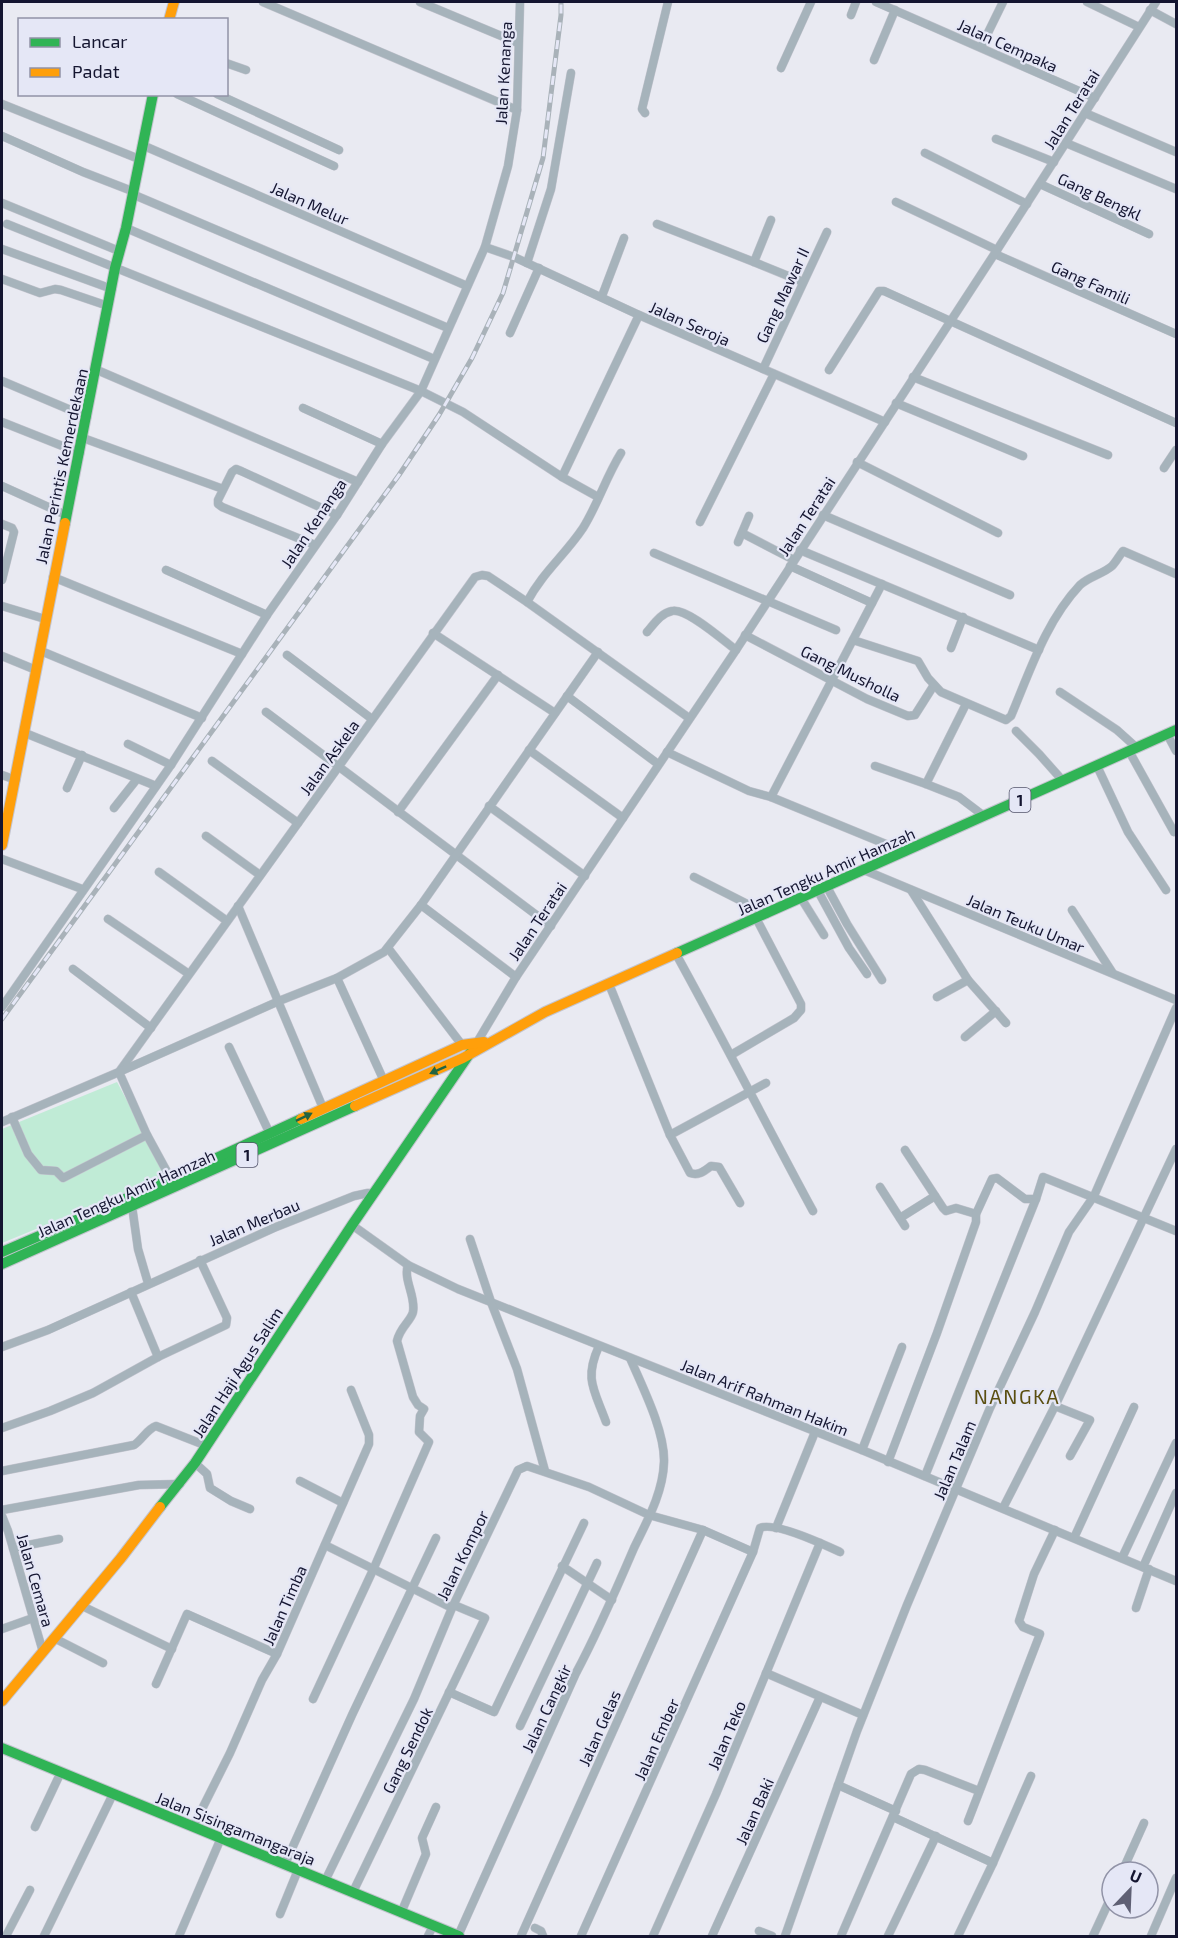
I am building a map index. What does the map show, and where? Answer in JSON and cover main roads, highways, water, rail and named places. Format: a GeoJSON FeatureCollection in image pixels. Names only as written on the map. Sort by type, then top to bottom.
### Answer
{"type":"FeatureCollection","features":[{"type":"Feature","properties":{"kind":"railway"},"geometry":{"type":"LineString","coordinates":[[2,1019],[399,475],[439,415],[472,358],[503,293],[543,158],[561,2]]}},
{"type":"Feature","properties":{"kind":"district","name":"NANGKA"},"geometry":{"type":"Point","coordinates":[1017,1396]}}]}
